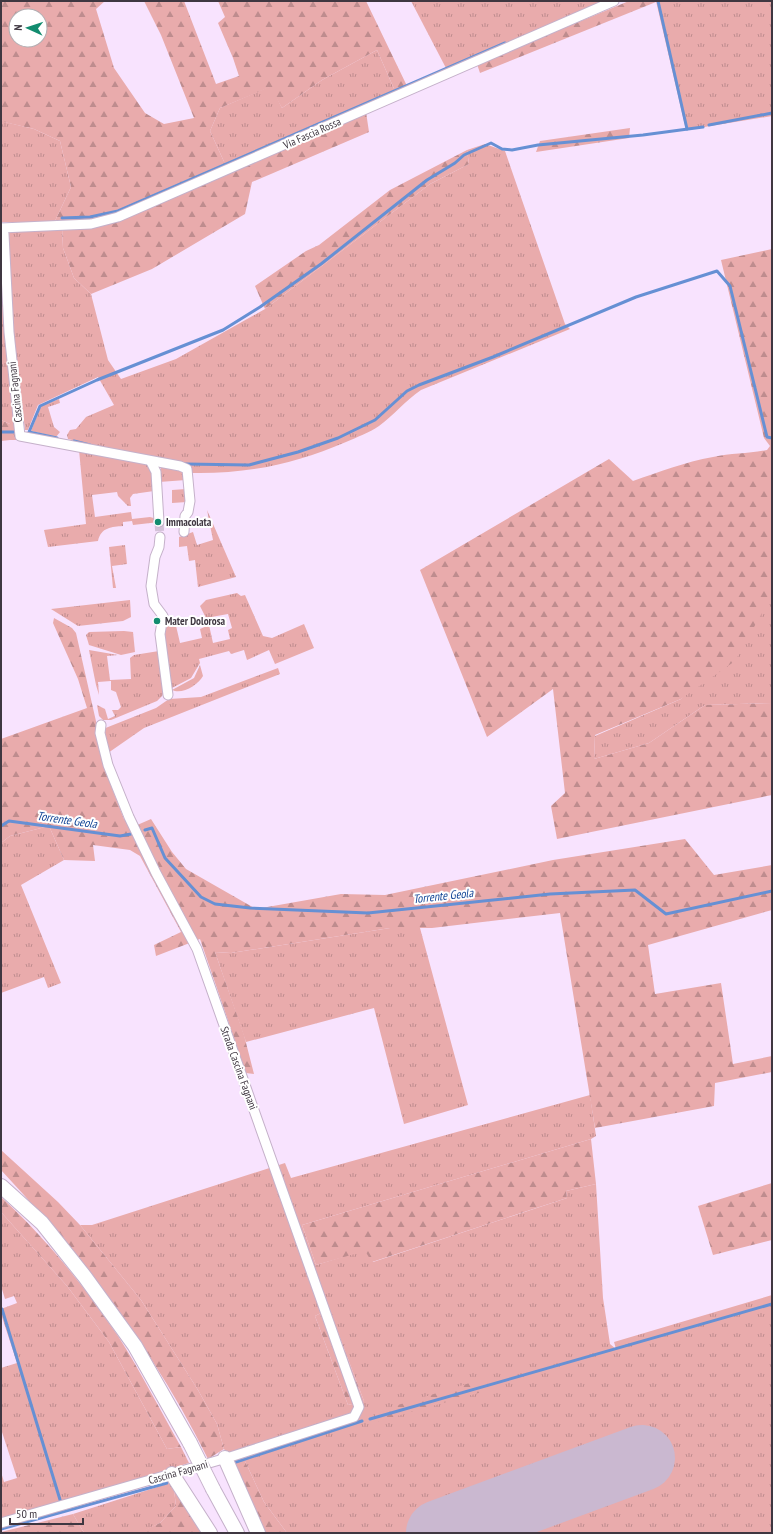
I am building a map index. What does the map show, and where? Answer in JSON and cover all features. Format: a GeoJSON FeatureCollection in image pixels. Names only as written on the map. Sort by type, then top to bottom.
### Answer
{"type":"FeatureCollection","features":[{"type":"Feature","properties":{"kind":"highway"},"geometry":{"type":"LineString","coordinates":[[1,1186],[42,1223],[85,1277],[135,1346],[190,1443],[237,1533]]}},
{"type":"Feature","properties":{"kind":"highway"},"geometry":{"type":"LineString","coordinates":[[225,1458],[258,1533]]}},
{"type":"Feature","properties":{"kind":"highway"},"geometry":{"type":"LineString","coordinates":[[172,1474],[210,1533]]}},
{"type":"Feature","properties":{"kind":"street","name":"Via Fascia Rossa"},"geometry":{"type":"LineString","coordinates":[[1,228],[91,224],[118,217],[614,1]]}},
{"type":"Feature","properties":{"kind":"street","name":"Cascina Fagnani"},"geometry":{"type":"LineString","coordinates":[[1,228],[4,234],[9,332],[20,436],[151,462]]}},
{"type":"Feature","properties":{"kind":"street"},"geometry":{"type":"LineString","coordinates":[[151,462],[156,472],[159,522]]}},
{"type":"Feature","properties":{"kind":"street"},"geometry":{"type":"LineString","coordinates":[[151,462],[180,466],[186,469],[190,501],[188,512],[185,516],[184,532]]}},
{"type":"Feature","properties":{"kind":"street"},"geometry":{"type":"LineString","coordinates":[[160,537],[159,547],[154,557],[151,586],[154,604],[163,616],[160,634],[168,695]]}},
{"type":"Feature","properties":{"kind":"street","name":"Strada Cascina Fagnani"},"geometry":{"type":"LineString","coordinates":[[101,725],[100,734],[108,765],[129,817],[156,873],[197,949],[358,1399],[360,1407],[354,1417]]}},
{"type":"Feature","properties":{"kind":"street","name":"Cascina Fagnani"},"geometry":{"type":"LineString","coordinates":[[1,1523],[172,1474],[354,1417]]}},
{"type":"Feature","properties":{"kind":"green space"},"geometry":{"type":"Polygon","coordinates":[[[1,1],[105,1],[96,9],[114,68],[145,113],[164,124],[194,118],[161,35],[144,1],[184,1],[216,84],[239,76],[218,23],[225,17],[218,1],[366,1],[407,86],[395,91],[377,50],[322,80],[282,108],[270,87],[220,108],[210,131],[226,166],[117,214],[90,220],[54,223],[71,187],[60,141],[34,129],[4,122],[1,119],[1,1]]]}},
{"type":"Feature","properties":{"kind":"green space"},"geometry":{"type":"Polygon","coordinates":[[[411,1],[610,1],[447,70],[411,1]]]}},
{"type":"Feature","properties":{"kind":"green space"},"geometry":{"type":"Polygon","coordinates":[[[629,1],[656,2],[480,73],[477,64],[629,1]]]}},
{"type":"Feature","properties":{"kind":"green space"},"geometry":{"type":"Polygon","coordinates":[[[656,1],[772,1],[772,116],[686,130],[656,1]]]}},
{"type":"Feature","properties":{"kind":"green space"},"geometry":{"type":"Polygon","coordinates":[[[377,50],[395,91],[226,166],[210,131],[220,108],[271,86],[282,108],[322,80],[377,50]]]}},
{"type":"Feature","properties":{"kind":"green space"},"geometry":{"type":"Polygon","coordinates":[[[366,112],[369,132],[252,182],[245,214],[152,269],[91,294],[74,278],[63,248],[62,228],[90,227],[366,112]]]}},
{"type":"Feature","properties":{"kind":"green space"},"geometry":{"type":"Polygon","coordinates":[[[1,119],[5,122],[34,129],[60,141],[71,187],[54,223],[1,222],[1,119]]]}},
{"type":"Feature","properties":{"kind":"green space"},"geometry":{"type":"Polygon","coordinates":[[[630,128],[629,138],[536,152],[540,141],[630,128]]]}},
{"type":"Feature","properties":{"kind":"green space"},"geometry":{"type":"Polygon","coordinates":[[[485,144],[505,151],[565,324],[570,329],[421,390],[379,426],[363,435],[327,450],[290,462],[271,466],[233,472],[192,473],[192,467],[68,439],[67,435],[70,430],[76,429],[86,417],[114,405],[98,377],[38,405],[28,430],[25,430],[10,299],[9,229],[62,228],[63,248],[74,278],[91,294],[108,360],[121,379],[176,359],[265,309],[430,184],[469,164],[467,150],[485,144]]]}},
{"type":"Feature","properties":{"kind":"green space"},"geometry":{"type":"Polygon","coordinates":[[[467,150],[469,164],[430,184],[265,309],[255,286],[306,251],[319,245],[390,190],[467,150]]]}},
{"type":"Feature","properties":{"kind":"green space"},"geometry":{"type":"Polygon","coordinates":[[[772,249],[772,595],[735,661],[681,699],[595,735],[594,759],[649,743],[705,705],[772,703],[772,795],[557,839],[551,806],[565,793],[553,689],[487,737],[420,570],[609,459],[633,481],[703,459],[767,450],[770,446],[764,438],[721,260],[772,249]]]}},
{"type":"Feature","properties":{"kind":"green space"},"geometry":{"type":"Polygon","coordinates":[[[1,290],[4,290],[19,440],[10,440],[10,424],[1,420],[1,290]]]}},
{"type":"Feature","properties":{"kind":"green space"},"geometry":{"type":"Polygon","coordinates":[[[59,399],[60,403],[48,407],[54,427],[60,432],[56,437],[31,431],[41,406],[59,399]]]}},
{"type":"Feature","properties":{"kind":"green space"},"geometry":{"type":"Polygon","coordinates":[[[1,420],[10,424],[10,440],[1,441],[1,420]]]}},
{"type":"Feature","properties":{"kind":"green space"},"geometry":{"type":"Polygon","coordinates":[[[79,450],[147,464],[153,469],[154,491],[133,494],[130,498],[131,506],[128,506],[118,496],[117,492],[92,495],[95,517],[131,512],[132,519],[150,517],[157,519],[159,522],[133,525],[132,521],[123,522],[123,526],[111,527],[104,530],[99,536],[98,541],[48,547],[44,530],[86,524],[79,450]]]}},
{"type":"Feature","properties":{"kind":"green space"},"geometry":{"type":"Polygon","coordinates":[[[165,466],[179,468],[183,472],[186,480],[159,482],[161,467],[165,466]]]}},
{"type":"Feature","properties":{"kind":"green space"},"geometry":{"type":"Polygon","coordinates":[[[186,489],[187,502],[172,503],[172,490],[186,489]]]}},
{"type":"Feature","properties":{"kind":"green space"},"geometry":{"type":"Polygon","coordinates":[[[207,510],[236,577],[198,587],[195,560],[189,561],[187,546],[179,547],[179,537],[193,532],[197,545],[213,540],[207,510]]]}},
{"type":"Feature","properties":{"kind":"green space"},"geometry":{"type":"Polygon","coordinates":[[[125,545],[127,564],[112,566],[116,588],[113,588],[109,547],[125,545]]]}},
{"type":"Feature","properties":{"kind":"green space"},"geometry":{"type":"Polygon","coordinates":[[[237,593],[241,596],[245,595],[263,636],[272,638],[304,624],[314,648],[275,664],[269,650],[247,660],[244,650],[231,654],[229,651],[199,659],[200,663],[191,678],[172,688],[170,687],[164,628],[167,628],[166,621],[174,617],[180,643],[202,638],[200,629],[209,625],[213,643],[230,639],[228,630],[232,628],[228,614],[206,618],[200,606],[206,600],[237,593]]]}},
{"type":"Feature","properties":{"kind":"green space"},"geometry":{"type":"Polygon","coordinates":[[[772,595],[772,703],[705,705],[649,743],[594,759],[595,736],[681,699],[772,595]]]}},
{"type":"Feature","properties":{"kind":"green space"},"geometry":{"type":"Polygon","coordinates":[[[130,600],[131,617],[123,621],[78,626],[51,609],[130,600]]]}},
{"type":"Feature","properties":{"kind":"green space"},"geometry":{"type":"Polygon","coordinates":[[[54,618],[72,628],[76,633],[110,783],[124,819],[135,826],[151,819],[172,852],[186,869],[256,909],[341,894],[385,895],[553,860],[685,839],[714,875],[772,865],[772,910],[648,945],[655,994],[721,983],[733,1064],[772,1056],[772,1072],[715,1083],[714,1106],[595,1128],[560,913],[432,928],[390,928],[231,953],[215,952],[244,1035],[254,1074],[246,1073],[200,939],[156,956],[154,945],[181,932],[140,856],[130,850],[93,845],[95,861],[64,860],[49,826],[10,836],[1,843],[1,739],[87,708],[78,679],[53,623],[54,618]]]}},
{"type":"Feature","properties":{"kind":"green space"},"geometry":{"type":"Polygon","coordinates":[[[89,632],[133,632],[135,652],[121,655],[89,645],[86,635],[89,632]]]}},
{"type":"Feature","properties":{"kind":"green space"},"geometry":{"type":"Polygon","coordinates":[[[89,650],[118,655],[107,656],[110,680],[131,679],[130,658],[134,655],[159,651],[164,692],[162,696],[157,701],[111,720],[103,720],[99,716],[97,705],[105,709],[108,719],[115,716],[112,710],[118,710],[121,707],[116,692],[111,690],[111,681],[98,682],[99,695],[89,650]]]}},
{"type":"Feature","properties":{"kind":"green space"},"geometry":{"type":"Polygon","coordinates":[[[200,665],[203,676],[194,686],[180,691],[172,690],[194,678],[200,665]]]}},
{"type":"Feature","properties":{"kind":"green space"},"geometry":{"type":"Polygon","coordinates":[[[278,668],[280,674],[144,728],[108,753],[103,729],[156,708],[169,699],[201,697],[278,668]]]}},
{"type":"Feature","properties":{"kind":"green space"},"geometry":{"type":"Polygon","coordinates":[[[49,826],[64,860],[21,885],[61,983],[48,988],[44,977],[1,993],[1,843],[10,836],[49,826]]]}},
{"type":"Feature","properties":{"kind":"green space"},"geometry":{"type":"Polygon","coordinates":[[[390,928],[420,928],[468,1105],[404,1124],[374,1008],[246,1042],[215,952],[231,953],[390,928]]]}},
{"type":"Feature","properties":{"kind":"green space"},"geometry":{"type":"Polygon","coordinates":[[[590,1095],[596,1136],[591,1139],[302,1225],[316,1265],[365,1250],[373,1262],[567,1198],[566,1191],[596,1184],[603,1298],[610,1344],[616,1349],[614,1342],[772,1295],[772,1533],[287,1533],[264,1502],[244,1459],[233,1462],[224,1449],[217,1424],[198,1390],[141,1300],[80,1225],[92,1225],[285,1163],[291,1178],[590,1095]],[[329,1309],[315,1316],[348,1405],[364,1401],[329,1309]]]}},
{"type":"Feature","properties":{"kind":"green space"},"geometry":{"type":"Polygon","coordinates":[[[591,1139],[596,1184],[566,1191],[567,1198],[372,1262],[365,1251],[316,1265],[302,1225],[591,1139]]]}},
{"type":"Feature","properties":{"kind":"green space"},"geometry":{"type":"Polygon","coordinates":[[[1,1150],[58,1202],[80,1225],[141,1300],[198,1390],[217,1424],[224,1449],[208,1459],[187,1419],[141,1343],[88,1271],[1,1170],[1,1150]]]}},
{"type":"Feature","properties":{"kind":"green space"},"geometry":{"type":"Polygon","coordinates":[[[772,1183],[772,1240],[713,1255],[698,1206],[772,1183]]]}},
{"type":"Feature","properties":{"kind":"green space"},"geometry":{"type":"Polygon","coordinates":[[[1,1197],[18,1213],[64,1263],[105,1317],[135,1363],[181,1447],[167,1449],[109,1342],[67,1286],[1,1212],[1,1197]]]}},
{"type":"Feature","properties":{"kind":"green space"},"geometry":{"type":"Polygon","coordinates":[[[1,1212],[67,1286],[109,1342],[167,1449],[181,1447],[189,1463],[3,1521],[1,1515],[1,1472],[4,1482],[17,1478],[1,1429],[1,1368],[17,1363],[1,1314],[1,1309],[17,1303],[14,1296],[5,1299],[1,1286],[1,1212]]]}},
{"type":"Feature","properties":{"kind":"green space"},"geometry":{"type":"Polygon","coordinates":[[[329,1309],[364,1401],[348,1405],[315,1316],[329,1309]]]}},
{"type":"Feature","properties":{"kind":"green space"},"geometry":{"type":"Polygon","coordinates":[[[486,1378],[489,1390],[376,1422],[375,1412],[486,1378]]]}},
{"type":"Feature","properties":{"kind":"green space"},"geometry":{"type":"Polygon","coordinates":[[[244,1459],[264,1502],[287,1533],[263,1533],[234,1462],[244,1459]]]}},
{"type":"Feature","properties":{"kind":"green space"},"geometry":{"type":"Polygon","coordinates":[[[173,1482],[176,1506],[160,1523],[142,1532],[84,1533],[73,1514],[173,1482]]]}},
{"type":"Feature","properties":{"kind":"green space"},"geometry":{"type":"Polygon","coordinates":[[[173,1482],[205,1533],[138,1533],[160,1523],[176,1506],[173,1482]]]}},
{"type":"Feature","properties":{"kind":"green space"},"geometry":{"type":"Polygon","coordinates":[[[73,1514],[84,1533],[1,1533],[1,1532],[73,1514]]]}},
{"type":"Feature","properties":{"kind":"waterway"},"geometry":{"type":"LineString","coordinates":[[658,1],[687,129]]}},
{"type":"Feature","properties":{"kind":"waterway"},"geometry":{"type":"LineString","coordinates":[[62,218],[90,217],[118,211],[505,43]]}},
{"type":"Feature","properties":{"kind":"waterway"},"geometry":{"type":"LineString","coordinates":[[709,125],[772,113]]}},
{"type":"Feature","properties":{"kind":"waterway"},"geometry":{"type":"LineString","coordinates":[[57,438],[29,432],[40,406],[97,380],[223,330],[260,307],[321,264],[427,180],[455,163],[464,155],[491,143],[502,149],[512,150],[538,145],[643,135],[703,127]]}},
{"type":"Feature","properties":{"kind":"waterway"},"geometry":{"type":"LineString","coordinates":[[185,464],[249,465],[298,452],[338,438],[375,420],[407,391],[419,385],[493,357],[636,297],[717,271],[730,286],[767,437],[772,438]]}},
{"type":"Feature","properties":{"kind":"waterway"},"geometry":{"type":"LineString","coordinates":[[1,432],[16,432]]}},
{"type":"Feature","properties":{"kind":"waterway"},"geometry":{"type":"LineString","coordinates":[[74,441],[90,445]]}},
{"type":"Feature","properties":{"kind":"waterway","name":"Torrente Geola"},"geometry":{"type":"LineString","coordinates":[[1,826],[9,821],[120,836],[131,834]]}},
{"type":"Feature","properties":{"kind":"waterway","name":"Torrente Geola"},"geometry":{"type":"LineString","coordinates":[[145,830],[152,828],[165,858],[201,897],[215,904],[250,908],[368,913],[550,894],[635,890],[666,914],[772,891]]}},
{"type":"Feature","properties":{"kind":"waterway"},"geometry":{"type":"LineString","coordinates":[[370,1419],[772,1304]]}},
{"type":"Feature","properties":{"kind":"waterway"},"geometry":{"type":"LineString","coordinates":[[2,1309],[61,1503]]}},
{"type":"Feature","properties":{"kind":"waterway"},"geometry":{"type":"LineString","coordinates":[[236,1462],[362,1421]]}},
{"type":"Feature","properties":{"kind":"waterway"},"geometry":{"type":"LineString","coordinates":[[1,1529],[167,1483]]}},
{"type":"Feature","properties":{"kind":"runway"},"geometry":{"type":"LineString","coordinates":[[439,1533],[642,1458]]}},
{"type":"Feature","properties":{"kind":"tunnel"},"geometry":{"type":"LineString","coordinates":[[159,522],[160,537]]}},
{"type":"Feature","properties":{"kind":"place","name":"Immacolata"},"geometry":{"type":"Point","coordinates":[158,522]}},
{"type":"Feature","properties":{"kind":"place","name":"Mater Dolorosa"},"geometry":{"type":"Point","coordinates":[157,621]}}]}
